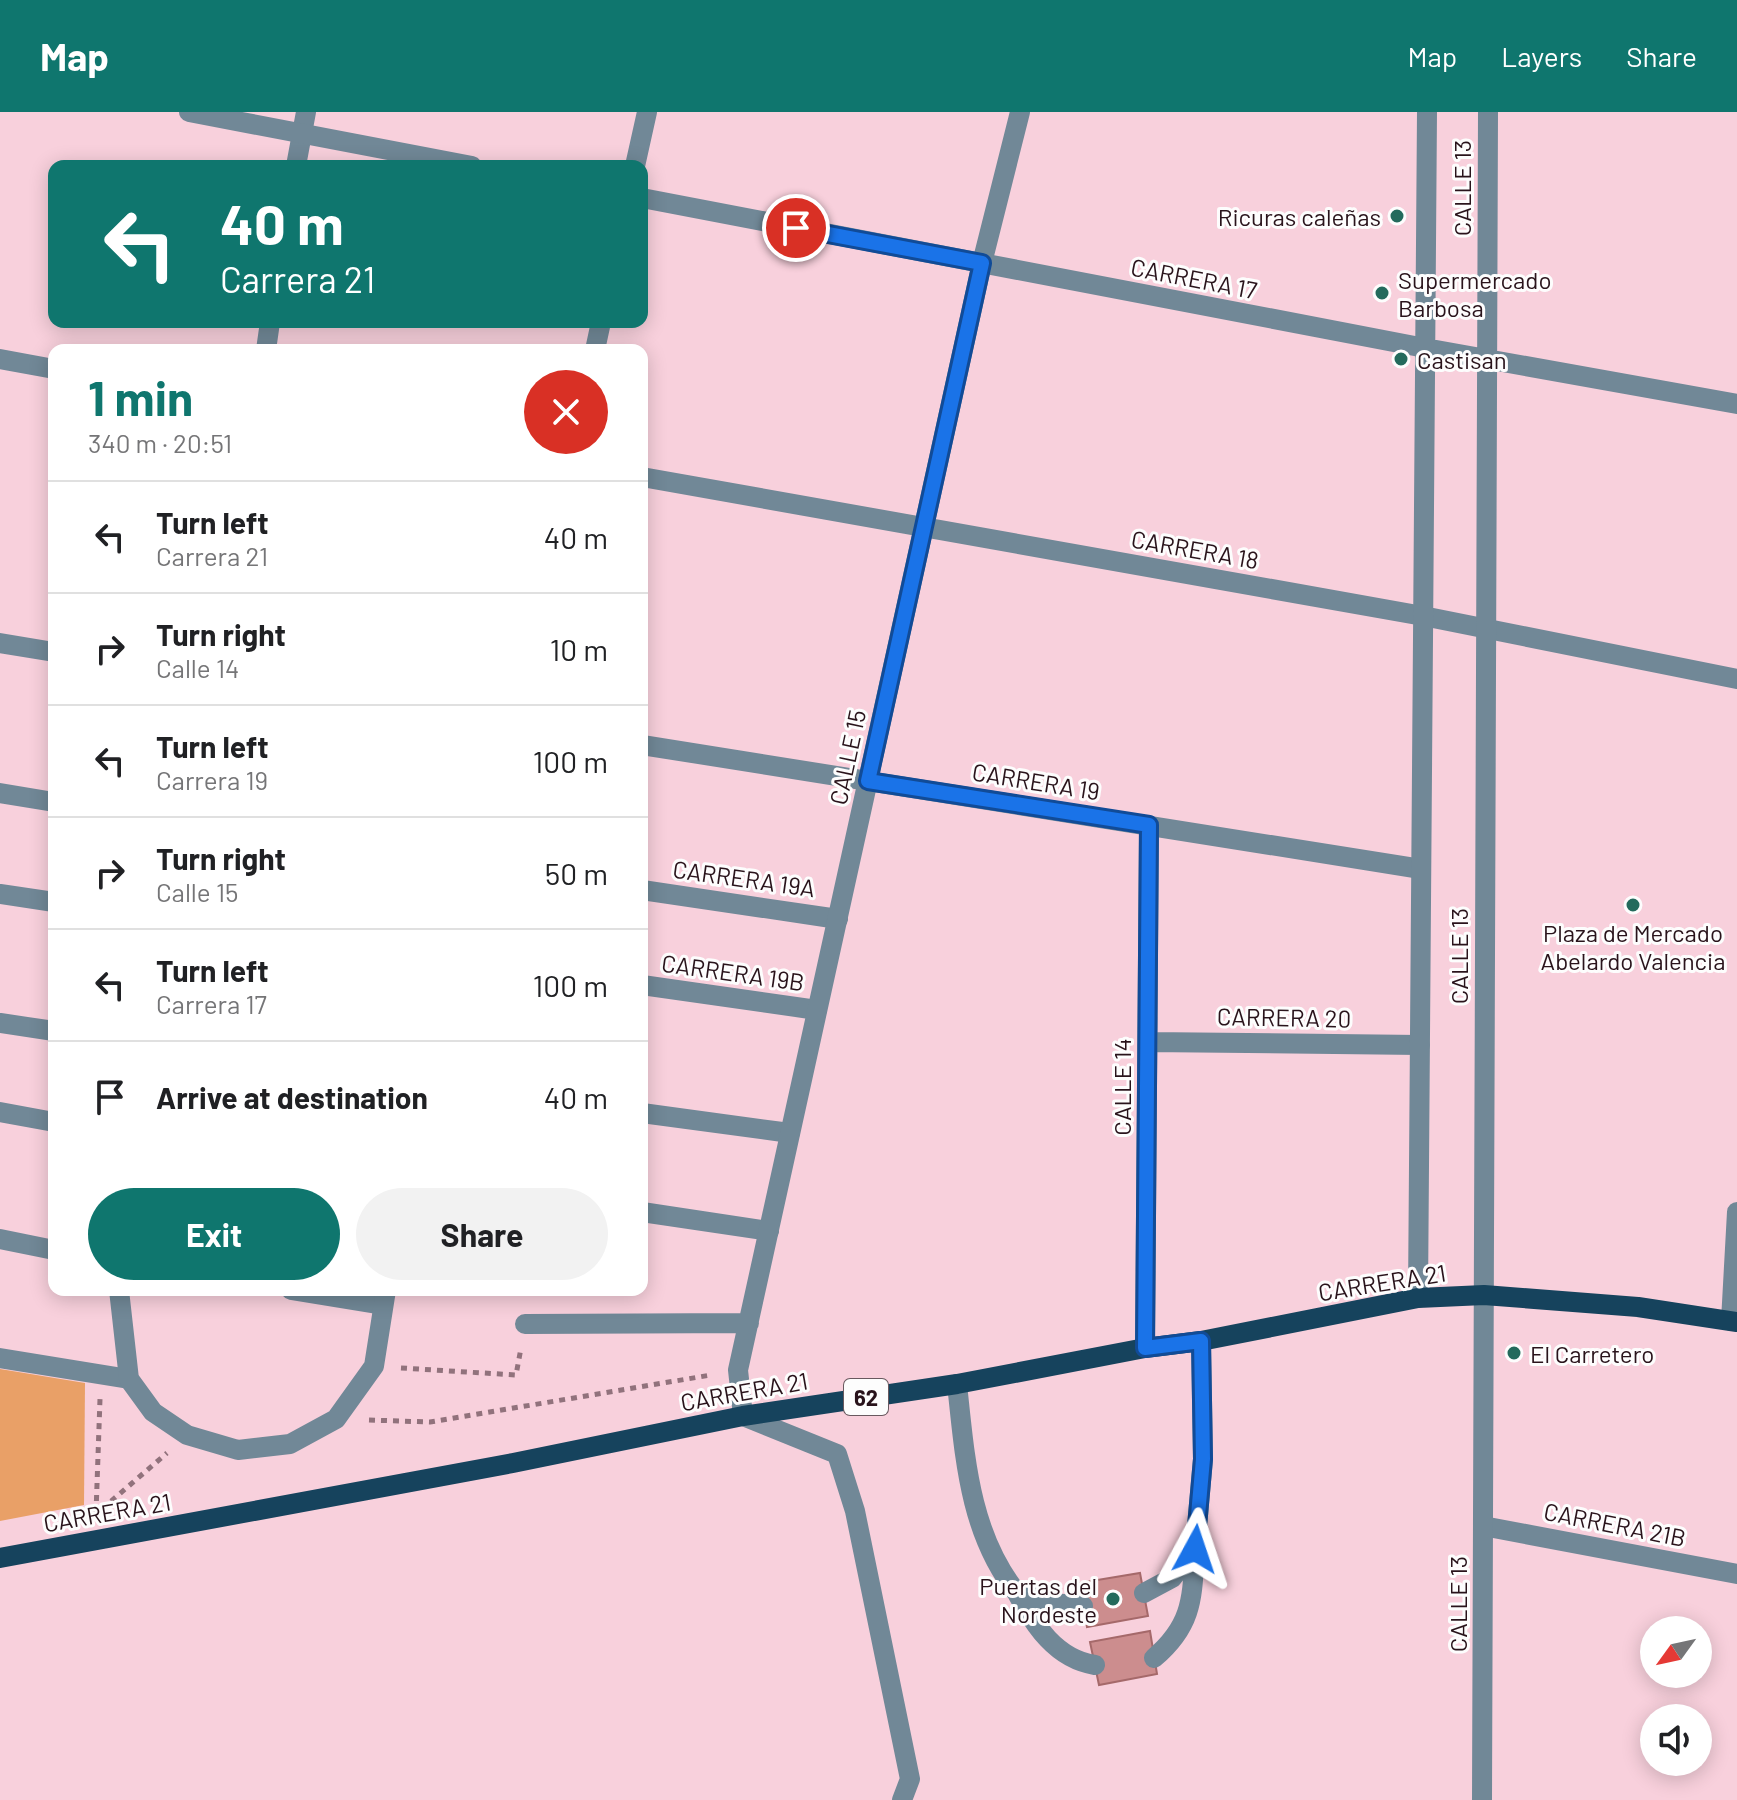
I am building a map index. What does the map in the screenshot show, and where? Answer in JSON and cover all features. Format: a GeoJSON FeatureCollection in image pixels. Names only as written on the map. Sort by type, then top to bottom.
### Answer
{"type":"FeatureCollection","features":[{"type":"Feature","properties":{"kind":"main road","name":"CARRERA 21"},"geometry":{"type":"LineString","coordinates":[[0,1558],[513,1463],[743,1416],[957,1384],[1145,1348],[1201,1341],[1418,1298],[1484,1295],[1638,1307],[1734,1322]]}},
{"type":"Feature","properties":{"kind":"street"},"geometry":{"type":"LineString","coordinates":[[189,112],[440,160]]}},
{"type":"Feature","properties":{"kind":"street"},"geometry":{"type":"LineString","coordinates":[[297,160],[306,112]]}},
{"type":"Feature","properties":{"kind":"street"},"geometry":{"type":"LineString","coordinates":[[636,160],[647,112]]}},
{"type":"Feature","properties":{"kind":"street","name":"CALLE 15"},"geometry":{"type":"LineString","coordinates":[[743,1416],[738,1370],[982,263],[1020,112]]}},
{"type":"Feature","properties":{"kind":"street","name":"CALLE 13"},"geometry":{"type":"LineString","coordinates":[[1418,1298],[1427,112]]}},
{"type":"Feature","properties":{"kind":"street","name":"CALLE 13"},"geometry":{"type":"LineString","coordinates":[[1482,1800],[1488,112]]}},
{"type":"Feature","properties":{"kind":"street","name":"CARRERA 17"},"geometry":{"type":"LineString","coordinates":[[648,199],[1425,348],[1737,404]]}},
{"type":"Feature","properties":{"kind":"street"},"geometry":{"type":"LineString","coordinates":[[0,359],[48,368]]}},
{"type":"Feature","properties":{"kind":"street","name":"CARRERA 18"},"geometry":{"type":"LineString","coordinates":[[648,478],[1423,616],[1737,679]]}},
{"type":"Feature","properties":{"kind":"street"},"geometry":{"type":"LineString","coordinates":[[0,643],[48,651]]}},
{"type":"Feature","properties":{"kind":"street","name":"CARRERA 19"},"geometry":{"type":"LineString","coordinates":[[648,746],[1421,869]]}},
{"type":"Feature","properties":{"kind":"street"},"geometry":{"type":"LineString","coordinates":[[0,793],[48,801]]}},
{"type":"Feature","properties":{"kind":"street","name":"CALLE 14"},"geometry":{"type":"LineString","coordinates":[[1145,1348],[1149,825]]}},
{"type":"Feature","properties":{"kind":"street","name":"CARRERA 19A"},"geometry":{"type":"LineString","coordinates":[[648,891],[838,919]]}},
{"type":"Feature","properties":{"kind":"street"},"geometry":{"type":"LineString","coordinates":[[0,894],[48,901]]}},
{"type":"Feature","properties":{"kind":"street","name":"CARRERA 19B"},"geometry":{"type":"LineString","coordinates":[[648,986],[817,1010]]}},
{"type":"Feature","properties":{"kind":"street"},"geometry":{"type":"LineString","coordinates":[[0,1023],[48,1030]]}},
{"type":"Feature","properties":{"kind":"street","name":"CARRERA 20"},"geometry":{"type":"LineString","coordinates":[[1148,1042],[1420,1045]]}},
{"type":"Feature","properties":{"kind":"street"},"geometry":{"type":"LineString","coordinates":[[0,1112],[48,1121]]}},
{"type":"Feature","properties":{"kind":"street"},"geometry":{"type":"LineString","coordinates":[[648,1114],[790,1133]]}},
{"type":"Feature","properties":{"kind":"street"},"geometry":{"type":"LineString","coordinates":[[1734,1322],[1737,1212]]}},
{"type":"Feature","properties":{"kind":"street"},"geometry":{"type":"LineString","coordinates":[[648,1213],[769,1231]]}},
{"type":"Feature","properties":{"kind":"street"},"geometry":{"type":"LineString","coordinates":[[0,1239],[48,1249]]}},
{"type":"Feature","properties":{"kind":"street"},"geometry":{"type":"LineString","coordinates":[[120,1296],[129,1379],[153,1412],[187,1435],[238,1450],[290,1444],[336,1419],[374,1366],[384,1297]]}},
{"type":"Feature","properties":{"kind":"street"},"geometry":{"type":"LineString","coordinates":[[525,1324],[749,1323]]}},
{"type":"Feature","properties":{"kind":"street"},"geometry":{"type":"LineString","coordinates":[[1154,1658],[1165,1649],[1190,1610],[1203,1459],[1201,1341]]}},
{"type":"Feature","properties":{"kind":"street"},"geometry":{"type":"LineString","coordinates":[[0,1358],[129,1379]]}},
{"type":"Feature","properties":{"kind":"street"},"geometry":{"type":"LineString","coordinates":[[957,1384],[970,1494],[992,1554],[1028,1614],[1047,1638],[1067,1656],[1095,1665]]}},
{"type":"Feature","properties":{"kind":"street"},"geometry":{"type":"LineString","coordinates":[[743,1416],[837,1454],[855,1511],[910,1779],[902,1800]]}},
{"type":"Feature","properties":{"kind":"street","name":"CARRERA 21B"},"geometry":{"type":"LineString","coordinates":[[1483,1526],[1737,1574]]}},
{"type":"Feature","properties":{"kind":"street"},"geometry":{"type":"LineString","coordinates":[[1144,1593],[1172,1578],[1195,1549]]}},
{"type":"Feature","properties":{"kind":"street"},"geometry":{"type":"LineString","coordinates":[[1017,1593],[1054,1603],[1083,1606]]}},
{"type":"Feature","properties":{"kind":"path"},"geometry":{"type":"LineString","coordinates":[[374,1366],[516,1375],[525,1324]]}},
{"type":"Feature","properties":{"kind":"path"},"geometry":{"type":"LineString","coordinates":[[336,1419],[430,1422],[738,1370]]}},
{"type":"Feature","properties":{"kind":"path"},"geometry":{"type":"LineString","coordinates":[[96,1514],[101,1374]]}},
{"type":"Feature","properties":{"kind":"path"},"geometry":{"type":"LineString","coordinates":[[82,1516],[96,1514],[187,1435]]}},
{"type":"Feature","properties":{"kind":"shaded area"},"geometry":{"type":"Polygon","coordinates":[[[0,1369],[85,1383],[84,1505],[0,1521],[0,1369]]]}},
{"type":"Feature","properties":{"kind":"building","name":"Puertas del Nordeste"},"geometry":{"type":"Polygon","coordinates":[[[1140,1573],[1148,1616],[1087,1627],[1079,1583],[1140,1573]]]}},
{"type":"Feature","properties":{"kind":"building","name":"Puertas del Nordeste"},"geometry":{"type":"Polygon","coordinates":[[[1150,1631],[1157,1674],[1099,1685],[1090,1642],[1150,1631]]]}},
{"type":"Feature","properties":{"kind":"place","name":"Ricuras caleñas"},"geometry":{"type":"Point","coordinates":[1397,216]}},
{"type":"Feature","properties":{"kind":"place","name":"Supermercado Barbosa"},"geometry":{"type":"Point","coordinates":[1382,293]}},
{"type":"Feature","properties":{"kind":"place","name":"Castisan"},"geometry":{"type":"Point","coordinates":[1401,359]}},
{"type":"Feature","properties":{"kind":"place","name":"Plaza de Mercado Abelardo Valencia"},"geometry":{"type":"Point","coordinates":[1633,905]}},
{"type":"Feature","properties":{"kind":"place","name":"El Carretero"},"geometry":{"type":"Point","coordinates":[1514,1353]}},
{"type":"Feature","properties":{"kind":"place","name":"Puertas del Nordeste"},"geometry":{"type":"Point","coordinates":[1113,1599]}},
{"type":"Feature","properties":{"kind":"route"},"geometry":{"type":"LineString","coordinates":[[796,228],[982,263],[868,781],[1149,825],[1145,1348],[1201,1341],[1203,1459],[1195,1549]]}}]}
